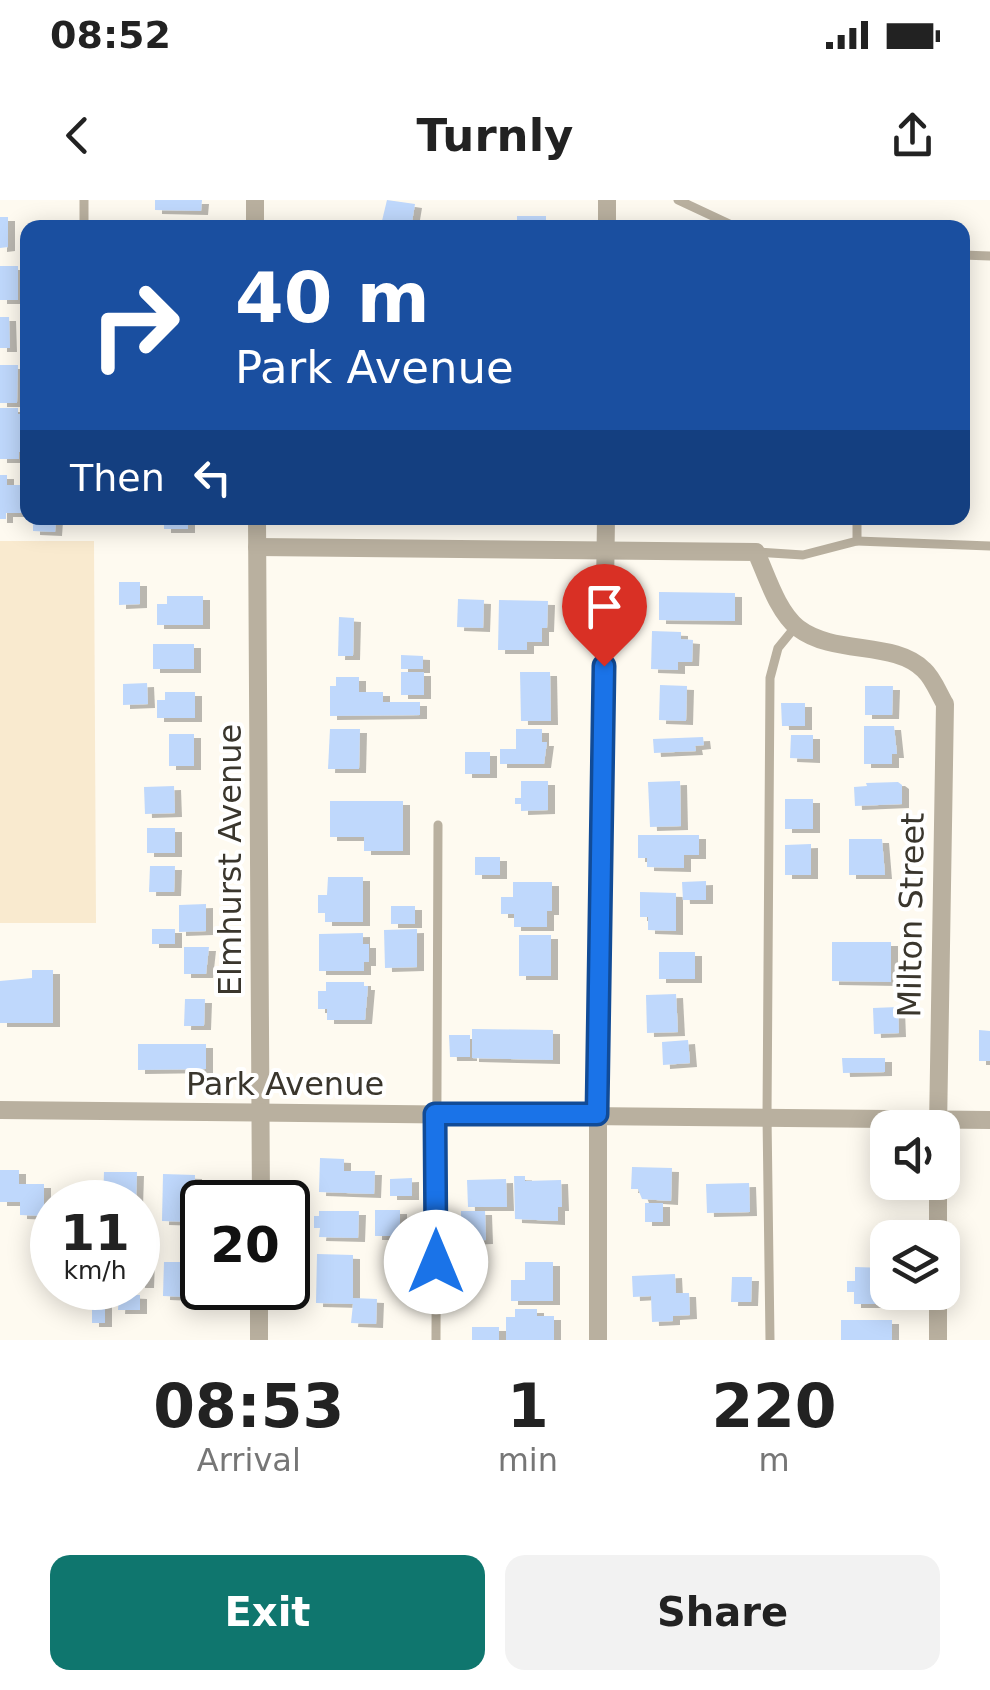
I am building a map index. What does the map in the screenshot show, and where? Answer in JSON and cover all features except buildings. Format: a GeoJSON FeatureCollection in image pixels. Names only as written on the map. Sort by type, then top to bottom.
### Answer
{"type":"FeatureCollection","features":[{"type":"Feature","properties":{"kind":"street","name":"Elmhurst Avenue"},"geometry":{"type":"LineString","coordinates":[[257,525],[261,1180]]}},
{"type":"Feature","properties":{"kind":"street"},"geometry":{"type":"LineString","coordinates":[[598,1340],[597,1114],[606,525]]}},
{"type":"Feature","properties":{"kind":"street"},"geometry":{"type":"LineString","coordinates":[[258,547],[756,552],[780,603],[796,626]]}},
{"type":"Feature","properties":{"kind":"street","name":"Milton Street"},"geometry":{"type":"LineString","coordinates":[[796,626],[828,644],[896,655],[924,670],[944,704],[938,1110]]}},
{"type":"Feature","properties":{"kind":"street","name":"Park Avenue"},"geometry":{"type":"LineString","coordinates":[[0,1110],[261,1116],[597,1114],[870,1120]]}},
{"type":"Feature","properties":{"kind":"street","name":"Park Avenue"},"geometry":{"type":"LineString","coordinates":[[960,1122],[990,1120]]}},
{"type":"Feature","properties":{"kind":"street"},"geometry":{"type":"LineString","coordinates":[[258,1340],[259,1310]]}},
{"type":"Feature","properties":{"kind":"street"},"geometry":{"type":"LineString","coordinates":[[938,1310],[938,1340]]}},
{"type":"Feature","properties":{"kind":"lane"},"geometry":{"type":"LineString","coordinates":[[678,200],[722,220]]}},
{"type":"Feature","properties":{"kind":"lane"},"geometry":{"type":"LineString","coordinates":[[857,525],[857,541]]}},
{"type":"Feature","properties":{"kind":"lane"},"geometry":{"type":"LineString","coordinates":[[756,552],[803,555],[857,541],[990,546]]}},
{"type":"Feature","properties":{"kind":"lane"},"geometry":{"type":"LineString","coordinates":[[770,1340],[767,1116],[770,678],[778,648],[796,626]]}},
{"type":"Feature","properties":{"kind":"lane"},"geometry":{"type":"LineString","coordinates":[[436,1340],[438,825]]}},
{"type":"Feature","properties":{"kind":"shaded area"},"geometry":{"type":"Polygon","coordinates":[[[0,541],[94,541],[96,923],[0,923],[0,541]]]}},
{"type":"Feature","properties":{"kind":"route"},"geometry":{"type":"LineString","coordinates":[[436,1262],[435,1114],[597,1114],[604,666]]}}]}
